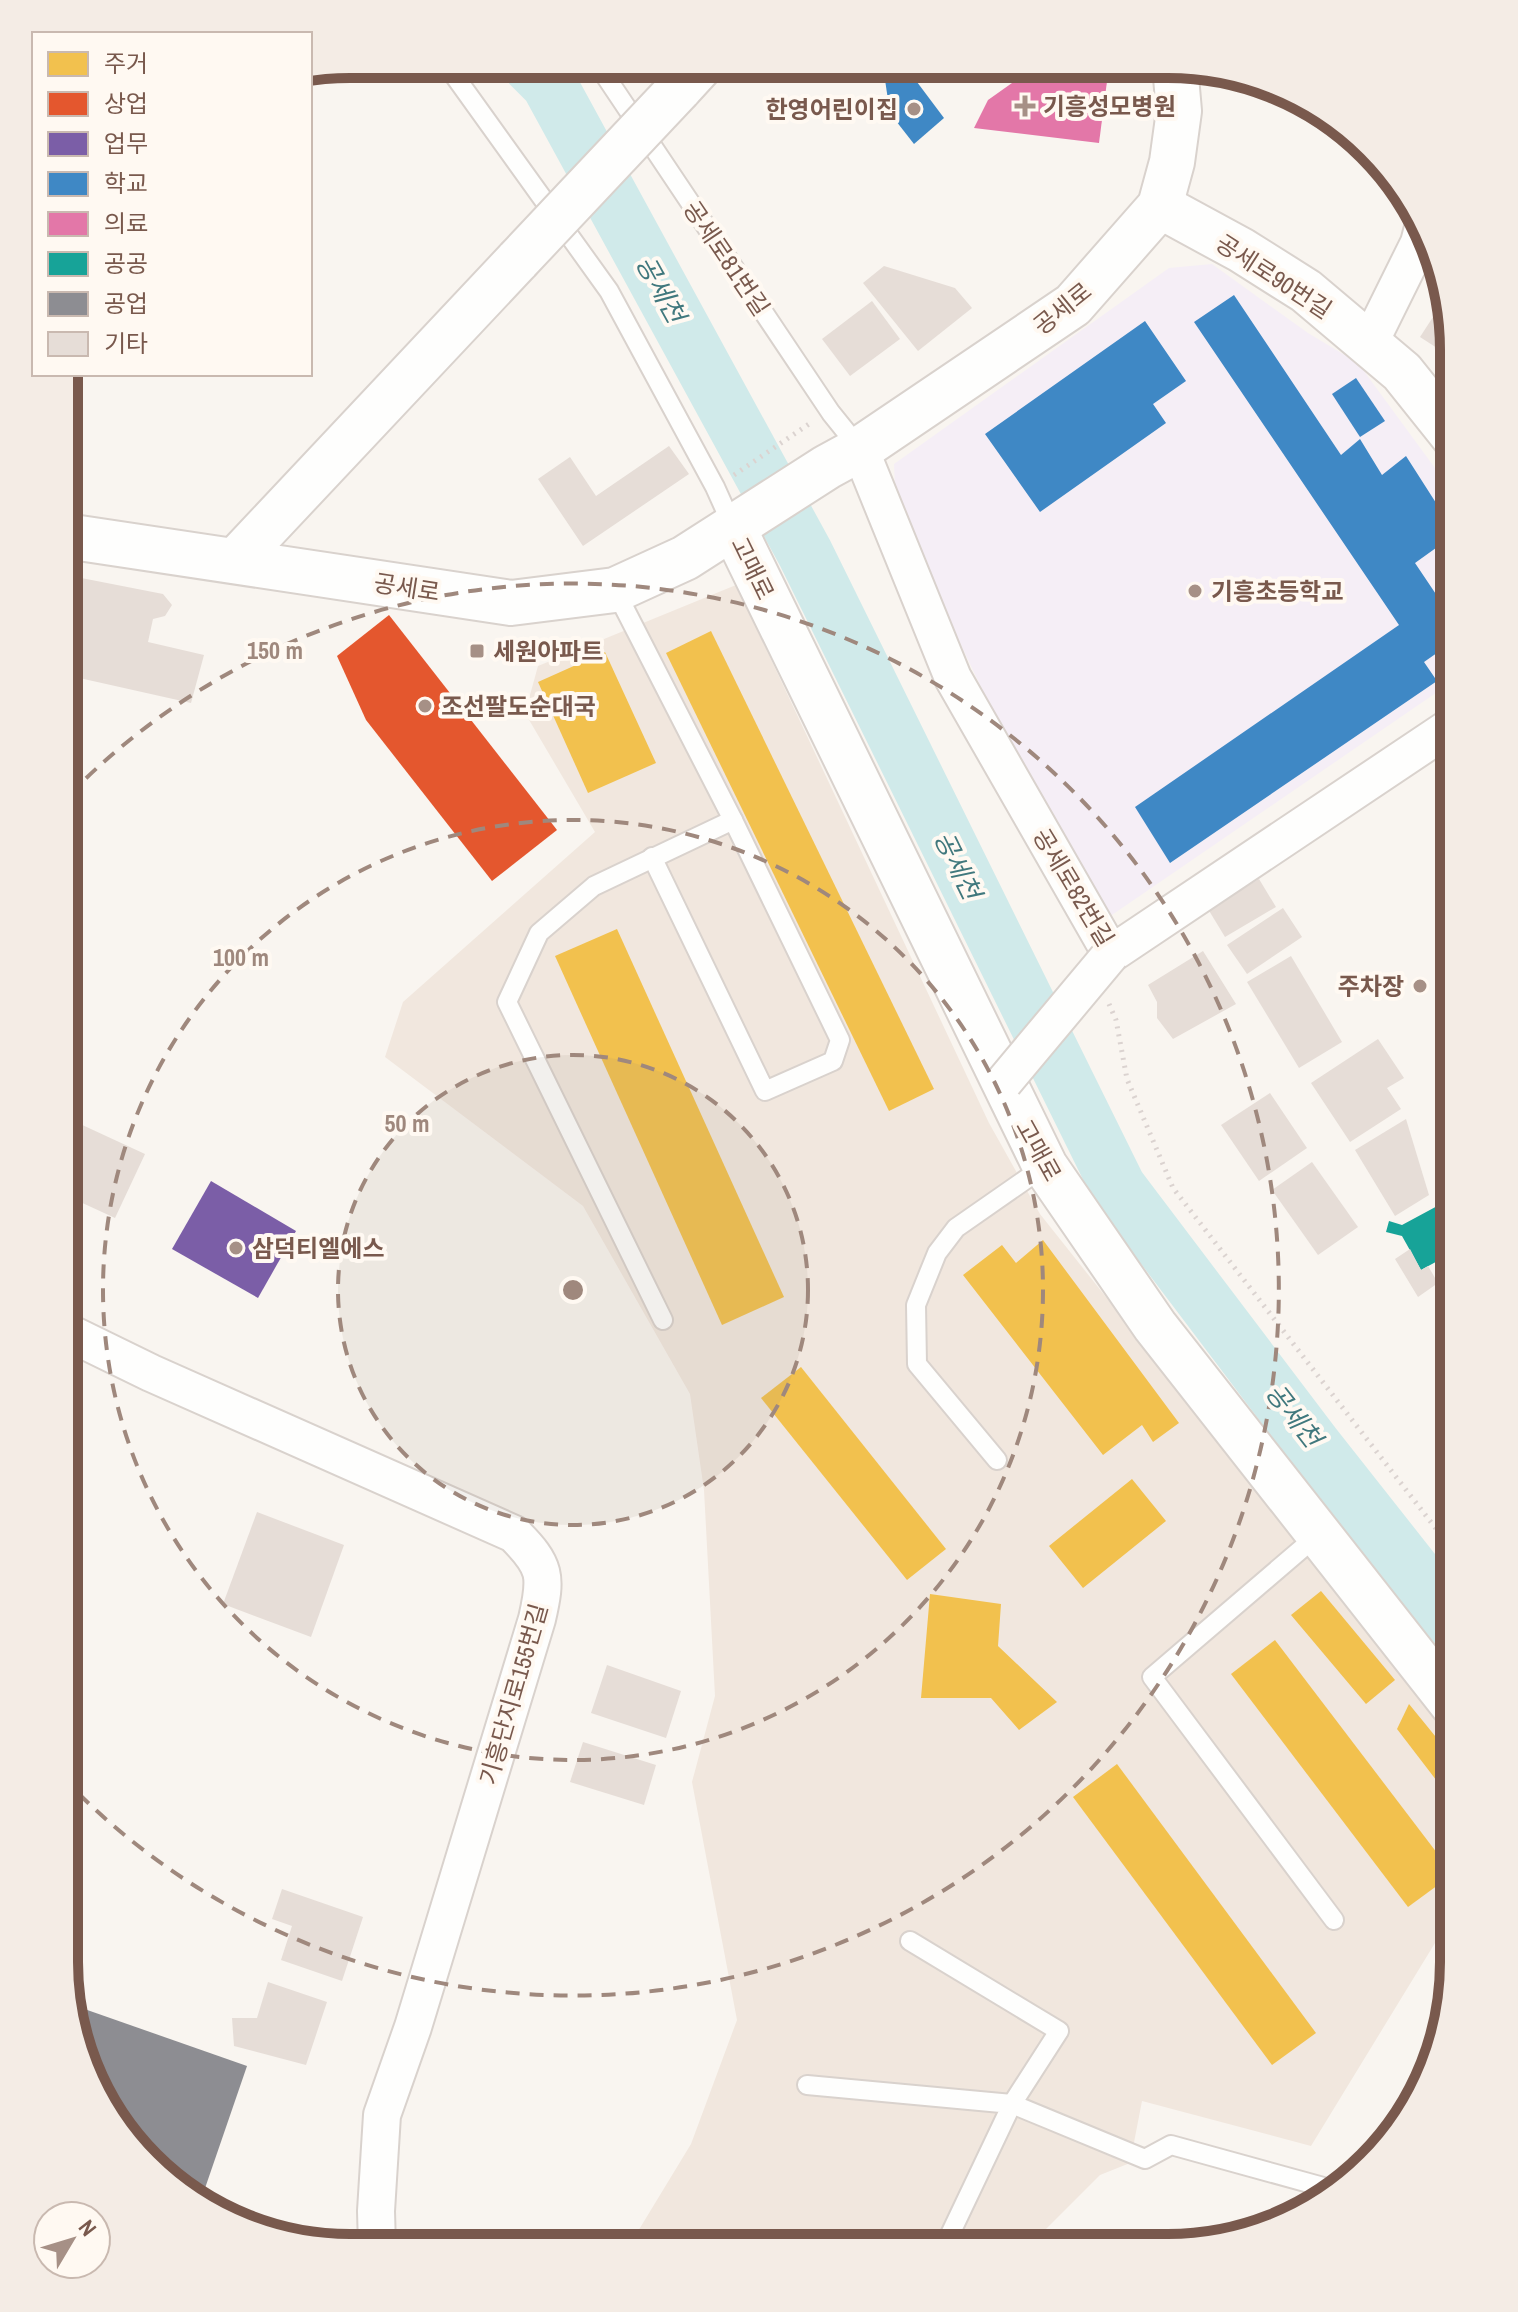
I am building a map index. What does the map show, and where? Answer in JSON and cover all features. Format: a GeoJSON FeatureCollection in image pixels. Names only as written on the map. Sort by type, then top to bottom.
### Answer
{"type":"FeatureCollection","features":[{"type":"Feature","properties":{"kind":"street"},"geometry":{"type":"LineString","coordinates":[[235,561],[689,78]]}},
{"type":"Feature","properties":{"kind":"street","name":"공세로"},"geometry":{"type":"LineString","coordinates":[[78,538],[511,603],[615,590],[685,558],[843,458],[1073,305],[1160,206],[1172,162],[1179,111],[1176,78]]}},
{"type":"Feature","properties":{"kind":"street","name":"공세로90번길"},"geometry":{"type":"LineString","coordinates":[[1160,206],[1241,250],[1306,291],[1402,372],[1440,419]]}},
{"type":"Feature","properties":{"kind":"street"},"geometry":{"type":"LineString","coordinates":[[1369,344],[1421,250]]}},
{"type":"Feature","properties":{"kind":"street","name":"공세로82번길"},"geometry":{"type":"LineString","coordinates":[[843,458],[953,678],[1111,954],[1440,734]]}},
{"type":"Feature","properties":{"kind":"street","name":"고매로"},"geometry":{"type":"LineString","coordinates":[[733,527],[1045,1166],[1155,1326],[1439,1687]]}},
{"type":"Feature","properties":{"kind":"street"},"geometry":{"type":"LineString","coordinates":[[1004,1082],[1111,954]]}},
{"type":"Feature","properties":{"kind":"street","name":"기흥단지로155번길"},"geometry":{"type":"LineString","coordinates":[[78,1337],[151,1373],[514,1534],[534,1553],[545,1585],[413,2027],[382,2115],[377,2234]]}},
{"type":"Feature","properties":{"kind":"lane"},"geometry":{"type":"LineString","coordinates":[[456,78],[609,291],[715,487],[733,527]]}},
{"type":"Feature","properties":{"kind":"lane","name":"공세로81번길"},"geometry":{"type":"LineString","coordinates":[[607,78],[831,413],[843,458]]}},
{"type":"Feature","properties":{"kind":"lane"},"geometry":{"type":"LineString","coordinates":[[615,590],[733,820],[840,1040],[833,1061],[765,1091],[652,857]]}},
{"type":"Feature","properties":{"kind":"lane"},"geometry":{"type":"LineString","coordinates":[[663,1320],[507,1002],[539,933],[594,886],[733,820]]}},
{"type":"Feature","properties":{"kind":"lane"},"geometry":{"type":"LineString","coordinates":[[997,1460],[917,1364],[916,1305],[937,1253],[956,1228],[1045,1166]]}},
{"type":"Feature","properties":{"kind":"lane"},"geometry":{"type":"LineString","coordinates":[[1319,1534],[1152,1677],[1334,1920]]}},
{"type":"Feature","properties":{"kind":"lane"},"geometry":{"type":"LineString","coordinates":[[910,1941],[1059,2031],[1012,2104],[950,2234]]}},
{"type":"Feature","properties":{"kind":"lane"},"geometry":{"type":"LineString","coordinates":[[807,2085],[1012,2104],[1145,2159],[1171,2145],[1321,2186]]}},
{"type":"Feature","properties":{"kind":"path"},"geometry":{"type":"LineString","coordinates":[[730,477],[818,418]]}},
{"type":"Feature","properties":{"kind":"shaded area","name":"기흥초등학교"},"geometry":{"type":"Polygon","coordinates":[[[1212,264],[1308,333],[1358,363],[1440,475],[1440,690],[1109,917],[999,725],[896,508],[894,464],[1169,268],[1212,264]]]}},
{"type":"Feature","properties":{"kind":"shaded area"},"geometry":{"type":"Polygon","coordinates":[[[736,585],[989,1123],[1040,1214],[1439,1717],[1439,1939],[1311,2146],[1142,2101],[1130,2163],[1100,2175],[1041,2234],[636,2234],[691,2144],[737,2020],[692,1782],[715,1696],[704,1490],[690,1394],[583,1206],[385,1057],[403,1002],[595,832],[525,713],[538,666],[736,585]]]}},
{"type":"Feature","properties":{"kind":"building: 주거"},"geometry":{"type":"Polygon","coordinates":[[[711,631],[934,1089],[889,1111],[666,653],[711,631]]]}},
{"type":"Feature","properties":{"kind":"building: 주거"},"geometry":{"type":"Polygon","coordinates":[[[605,652],[656,763],[588,793],[538,682],[605,652]]]}},
{"type":"Feature","properties":{"kind":"building: 주거"},"geometry":{"type":"Polygon","coordinates":[[[617,929],[784,1297],[722,1325],[555,956],[617,929]]]}},
{"type":"Feature","properties":{"kind":"building: 주거"},"geometry":{"type":"Polygon","coordinates":[[[1043,1240],[1179,1423],[1153,1442],[1142,1425],[1103,1455],[963,1275],[1002,1245],[1016,1263],[1043,1240]]]}},
{"type":"Feature","properties":{"kind":"building: 주거"},"geometry":{"type":"Polygon","coordinates":[[[801,1367],[946,1549],[907,1580],[761,1398],[801,1367]]]}},
{"type":"Feature","properties":{"kind":"building: 주거"},"geometry":{"type":"Polygon","coordinates":[[[1132,1479],[1166,1521],[1083,1588],[1049,1546],[1132,1479]]]}},
{"type":"Feature","properties":{"kind":"building: 주거"},"geometry":{"type":"Polygon","coordinates":[[[1321,1591],[1395,1680],[1366,1704],[1291,1615],[1321,1591]]]}},
{"type":"Feature","properties":{"kind":"building: 주거"},"geometry":{"type":"Polygon","coordinates":[[[930,1594],[1001,1604],[998,1646],[1057,1702],[1019,1730],[991,1698],[921,1698],[930,1594]]]}},
{"type":"Feature","properties":{"kind":"building: 주거"},"geometry":{"type":"Polygon","coordinates":[[[1275,1640],[1439,1856],[1439,1884],[1408,1907],[1231,1674],[1275,1640]]]}},
{"type":"Feature","properties":{"kind":"building: 주거"},"geometry":{"type":"Polygon","coordinates":[[[1409,1704],[1439,1741],[1439,1784],[1397,1729],[1409,1704]]]}},
{"type":"Feature","properties":{"kind":"building: 주거"},"geometry":{"type":"Polygon","coordinates":[[[1117,1764],[1316,2033],[1272,2065],[1073,1797],[1117,1764]]]}},
{"type":"Feature","properties":{"kind":"building: 상업"},"geometry":{"type":"Polygon","coordinates":[[[389,615],[557,830],[492,881],[366,720],[337,656],[389,615]]]}},
{"type":"Feature","properties":{"kind":"building: 업무"},"geometry":{"type":"Polygon","coordinates":[[[211,1181],[296,1231],[258,1298],[172,1249],[211,1181]]]}},
{"type":"Feature","properties":{"kind":"building: 학교","name":"한영어린이집"},"geometry":{"type":"Polygon","coordinates":[[[885,78],[914,78],[944,118],[914,144],[896,121],[888,100],[885,78]]]}},
{"type":"Feature","properties":{"kind":"building: 학교"},"geometry":{"type":"Polygon","coordinates":[[[1234,295],[1341,455],[1360,439],[1382,475],[1406,456],[1440,509],[1440,545],[1415,563],[1440,600],[1440,651],[1424,662],[1437,681],[1170,863],[1135,807],[1399,625],[1194,322],[1234,295]]]}},
{"type":"Feature","properties":{"kind":"building: 학교"},"geometry":{"type":"Polygon","coordinates":[[[1145,321],[1186,381],[1153,404],[1166,423],[1040,512],[985,434],[1145,321]]]}},
{"type":"Feature","properties":{"kind":"building: 학교"},"geometry":{"type":"Polygon","coordinates":[[[1356,378],[1385,421],[1360,437],[1332,394],[1356,378]]]}},
{"type":"Feature","properties":{"kind":"building: 의료"},"geometry":{"type":"Polygon","coordinates":[[[1019,78],[1107,78],[1099,143],[974,128],[988,100],[1019,78]]]}},
{"type":"Feature","properties":{"kind":"building: 공공"},"geometry":{"type":"Polygon","coordinates":[[[1439,1205],[1439,1260],[1421,1270],[1402,1236],[1386,1232],[1389,1221],[1402,1225],[1439,1205]]]}},
{"type":"Feature","properties":{"kind":"building: 공업"},"geometry":{"type":"Polygon","coordinates":[[[82,2008],[247,2066],[204,2191],[158,2154],[114,2098],[92,2049],[82,2008]]]}},
{"type":"Feature","properties":{"kind":"building: 기타"},"geometry":{"type":"Polygon","coordinates":[[[884,266],[955,288],[972,308],[918,351],[863,283],[884,266]]]}},
{"type":"Feature","properties":{"kind":"building: 기타"},"geometry":{"type":"Polygon","coordinates":[[[872,301],[900,339],[850,376],[822,339],[872,301]]]}},
{"type":"Feature","properties":{"kind":"building: 기타"},"geometry":{"type":"Polygon","coordinates":[[[1437,310],[1440,350],[1420,337],[1437,310]]]}},
{"type":"Feature","properties":{"kind":"building: 기타"},"geometry":{"type":"Polygon","coordinates":[[[669,446],[689,474],[583,546],[538,479],[570,457],[596,496],[669,446]]]}},
{"type":"Feature","properties":{"kind":"building: 기타"},"geometry":{"type":"Polygon","coordinates":[[[78,577],[163,594],[172,605],[165,616],[153,619],[148,642],[204,655],[191,703],[78,678],[78,577]]]}},
{"type":"Feature","properties":{"kind":"building: 기타"},"geometry":{"type":"Polygon","coordinates":[[[1259,879],[1276,907],[1225,937],[1208,909],[1259,879]]]}},
{"type":"Feature","properties":{"kind":"building: 기타"},"geometry":{"type":"Polygon","coordinates":[[[1283,908],[1302,937],[1247,974],[1227,945],[1283,908]]]}},
{"type":"Feature","properties":{"kind":"building: 기타"},"geometry":{"type":"Polygon","coordinates":[[[1203,951],[1236,1004],[1173,1039],[1157,1018],[1157,1002],[1148,985],[1203,951]]]}},
{"type":"Feature","properties":{"kind":"building: 기타"},"geometry":{"type":"Polygon","coordinates":[[[1291,956],[1342,1042],[1299,1068],[1247,982],[1291,956]]]}},
{"type":"Feature","properties":{"kind":"building: 기타"},"geometry":{"type":"Polygon","coordinates":[[[1378,1039],[1404,1078],[1387,1088],[1401,1109],[1350,1142],[1311,1083],[1378,1039]]]}},
{"type":"Feature","properties":{"kind":"building: 기타"},"geometry":{"type":"Polygon","coordinates":[[[1270,1093],[1307,1148],[1259,1181],[1221,1125],[1270,1093]]]}},
{"type":"Feature","properties":{"kind":"building: 기타"},"geometry":{"type":"Polygon","coordinates":[[[1406,1119],[1429,1195],[1395,1216],[1355,1150],[1406,1119]]]}},
{"type":"Feature","properties":{"kind":"building: 기타"},"geometry":{"type":"Polygon","coordinates":[[[78,1123],[145,1154],[115,1218],[78,1201],[78,1123]]]}},
{"type":"Feature","properties":{"kind":"building: 기타"},"geometry":{"type":"Polygon","coordinates":[[[1312,1162],[1358,1227],[1318,1255],[1272,1190],[1312,1162]]]}},
{"type":"Feature","properties":{"kind":"building: 기타"},"geometry":{"type":"Polygon","coordinates":[[[1410,1249],[1421,1270],[1428,1266],[1438,1283],[1418,1297],[1395,1259],[1410,1249]]]}},
{"type":"Feature","properties":{"kind":"building: 기타"},"geometry":{"type":"Polygon","coordinates":[[[257,1512],[344,1545],[311,1637],[223,1604],[257,1512]]]}},
{"type":"Feature","properties":{"kind":"building: 기타"},"geometry":{"type":"Polygon","coordinates":[[[607,1665],[681,1691],[666,1738],[591,1713],[607,1665]]]}},
{"type":"Feature","properties":{"kind":"building: 기타"},"geometry":{"type":"Polygon","coordinates":[[[583,1742],[656,1765],[644,1805],[570,1782],[583,1742]]]}},
{"type":"Feature","properties":{"kind":"building: 기타"},"geometry":{"type":"Polygon","coordinates":[[[282,1889],[363,1917],[342,1981],[281,1960],[292,1926],[272,1919],[282,1889]]]}},
{"type":"Feature","properties":{"kind":"building: 기타"},"geometry":{"type":"Polygon","coordinates":[[[268,1982],[327,2002],[306,2065],[234,2046],[232,2018],[257,2018],[268,1982]]]}},
{"type":"Feature","properties":{"kind":"waterway","name":"공세천"},"geometry":{"type":"LineString","coordinates":[[543,78],[805,553],[1118,1187],[1314,1446],[1439,1605]]}},
{"type":"Feature","properties":{"kind":"place","name":"기흥성모병원"},"geometry":{"type":"Point","coordinates":[1025,106]}},
{"type":"Feature","properties":{"kind":"place","name":"한영어린이집"},"geometry":{"type":"Point","coordinates":[914,109]}},
{"type":"Feature","properties":{"kind":"place","name":"기흥초등학교"},"geometry":{"type":"Point","coordinates":[1195,591]}},
{"type":"Feature","properties":{"kind":"place","name":"세원아파트"},"geometry":{"type":"Point","coordinates":[477,651]}},
{"type":"Feature","properties":{"kind":"place","name":"조선팔도순대국"},"geometry":{"type":"Point","coordinates":[425,706]}},
{"type":"Feature","properties":{"kind":"place","name":"주차장"},"geometry":{"type":"Point","coordinates":[1420,986]}},
{"type":"Feature","properties":{"kind":"place","name":"삼덕티엘에스"},"geometry":{"type":"Point","coordinates":[236,1248]}}]}
